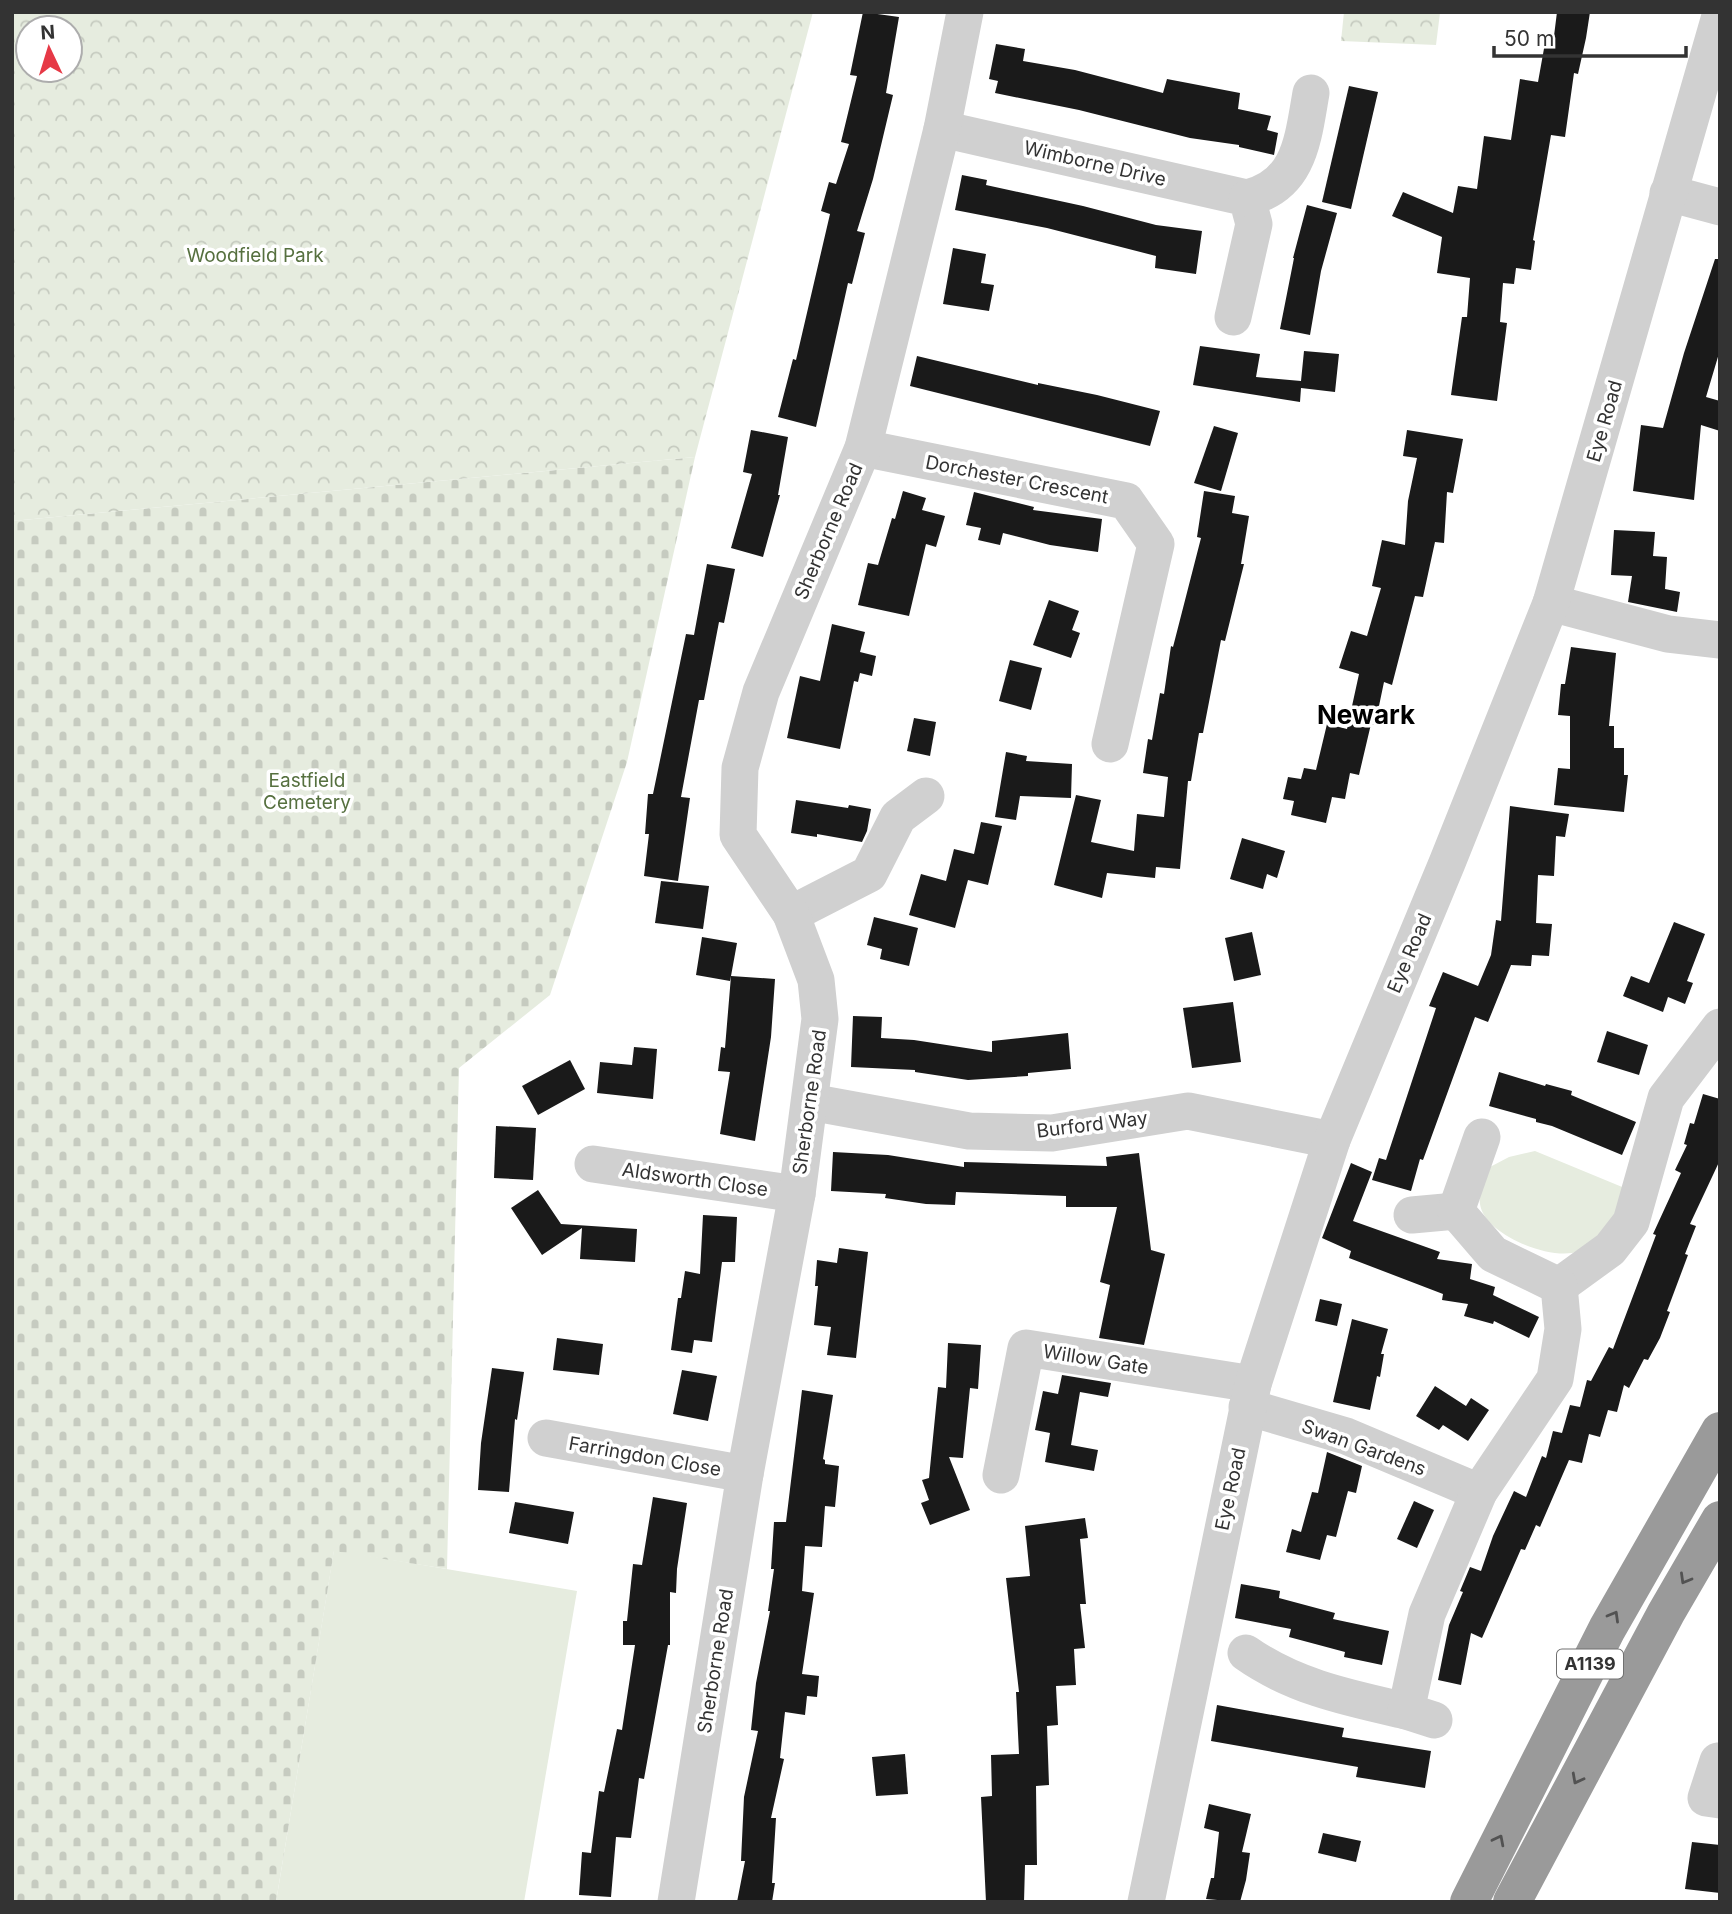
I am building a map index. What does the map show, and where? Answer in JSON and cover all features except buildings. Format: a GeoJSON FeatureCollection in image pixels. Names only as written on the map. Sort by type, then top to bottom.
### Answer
{"type":"FeatureCollection","features":[{"type":"Feature","properties":{"kind":"highway","name":"A1139"},"geometry":{"type":"LineString","coordinates":[[1469,1902],[1607,1629],[1720,1431]]}},
{"type":"Feature","properties":{"kind":"highway","name":"A1139"},"geometry":{"type":"LineString","coordinates":[[1512,1902],[1666,1613],[1720,1520]]}},
{"type":"Feature","properties":{"kind":"street","name":"Sherborne Road"},"geometry":{"type":"LineString","coordinates":[[676,1902],[745,1474],[797,1194],[820,1019],[816,979],[791,914],[738,835],[740,768],[761,692],[863,448],[942,130],[965,12]]}},
{"type":"Feature","properties":{"kind":"street","name":"Eye Road"},"geometry":{"type":"LineString","coordinates":[[1146,1902],[1250,1395],[1332,1140],[1551,603],[1720,16]]}},
{"type":"Feature","properties":{"kind":"street"},"geometry":{"type":"LineString","coordinates":[[1233,317],[1254,224],[1247,198],[1263,194],[1287,174],[1301,151],[1311,93]]}},
{"type":"Feature","properties":{"kind":"street","name":"Wimborne Drive"},"geometry":{"type":"LineString","coordinates":[[942,130],[1247,198]]}},
{"type":"Feature","properties":{"kind":"street"},"geometry":{"type":"LineString","coordinates":[[1668,193],[1720,207]]}},
{"type":"Feature","properties":{"kind":"street","name":"Dorchester Crescent"},"geometry":{"type":"LineString","coordinates":[[863,448],[1126,501],[1156,544],[1110,744]]}},
{"type":"Feature","properties":{"kind":"street"},"geometry":{"type":"LineString","coordinates":[[1551,603],[1668,634],[1720,640]]}},
{"type":"Feature","properties":{"kind":"street"},"geometry":{"type":"LineString","coordinates":[[791,914],[869,874],[898,817],[926,796]]}},
{"type":"Feature","properties":{"kind":"street"},"geometry":{"type":"LineString","coordinates":[[1559,1286],[1610,1249],[1631,1222],[1666,1098],[1720,1027]]}},
{"type":"Feature","properties":{"kind":"street","name":"Burford Way"},"geometry":{"type":"LineString","coordinates":[[810,1101],[969,1131],[1052,1133],[1188,1111],[1332,1140]]}},
{"type":"Feature","properties":{"kind":"street"},"geometry":{"type":"LineString","coordinates":[[1456,1211],[1482,1137]]}},
{"type":"Feature","properties":{"kind":"street","name":"Aldsworth Close"},"geometry":{"type":"LineString","coordinates":[[593,1164],[797,1194]]}},
{"type":"Feature","properties":{"kind":"street"},"geometry":{"type":"LineString","coordinates":[[1456,1211],[1493,1254],[1559,1286]]}},
{"type":"Feature","properties":{"kind":"street"},"geometry":{"type":"LineString","coordinates":[[1412,1214],[1456,1211]]}},
{"type":"Feature","properties":{"kind":"street"},"geometry":{"type":"LineString","coordinates":[[1246,1653],[1286,1677],[1332,1694],[1420,1715],[1427,1614],[1479,1492],[1555,1379],[1563,1329],[1559,1286]]}},
{"type":"Feature","properties":{"kind":"street","name":"Willow Gate"},"geometry":{"type":"LineString","coordinates":[[1001,1475],[1026,1348],[1250,1395]]}},
{"type":"Feature","properties":{"kind":"street","name":"Swan Gardens"},"geometry":{"type":"LineString","coordinates":[[1250,1395],[1479,1492]]}},
{"type":"Feature","properties":{"kind":"street","name":"Farringdon Close"},"geometry":{"type":"LineString","coordinates":[[546,1437],[745,1474]]}},
{"type":"Feature","properties":{"kind":"street"},"geometry":{"type":"LineString","coordinates":[[1718,1761],[1706,1798],[1720,1800]]}},
{"type":"Feature","properties":{"kind":"green space","name":"Woodfield Park"},"geometry":{"type":"Polygon","coordinates":[[[12,12],[813,12],[695,457],[12,521],[12,12]]]}},
{"type":"Feature","properties":{"kind":"green space"},"geometry":{"type":"Polygon","coordinates":[[[1344,12],[1440,13],[1436,45],[1341,41],[1344,12]]]}},
{"type":"Feature","properties":{"kind":"green space","name":"Eastfield Cemetery"},"geometry":{"type":"Polygon","coordinates":[[[695,457],[627,762],[550,995],[459,1068],[447,1569],[334,1551],[276,1902],[12,1902],[12,521],[695,457]]]}},
{"type":"Feature","properties":{"kind":"green space"},"geometry":{"type":"Polygon","coordinates":[[[1535,1151],[1627,1189],[1620,1212],[1613,1223],[1579,1251],[1553,1253],[1521,1243],[1493,1226],[1484,1215],[1480,1204],[1481,1190],[1490,1167],[1509,1157],[1535,1151]]]}},
{"type":"Feature","properties":{"kind":"green space"},"geometry":{"type":"Polygon","coordinates":[[[334,1550],[577,1591],[524,1902],[276,1902],[334,1550]]]}},
{"type":"Feature","properties":{"kind":"district","name":"Newark"},"geometry":{"type":"Point","coordinates":[1366,715]}}]}
